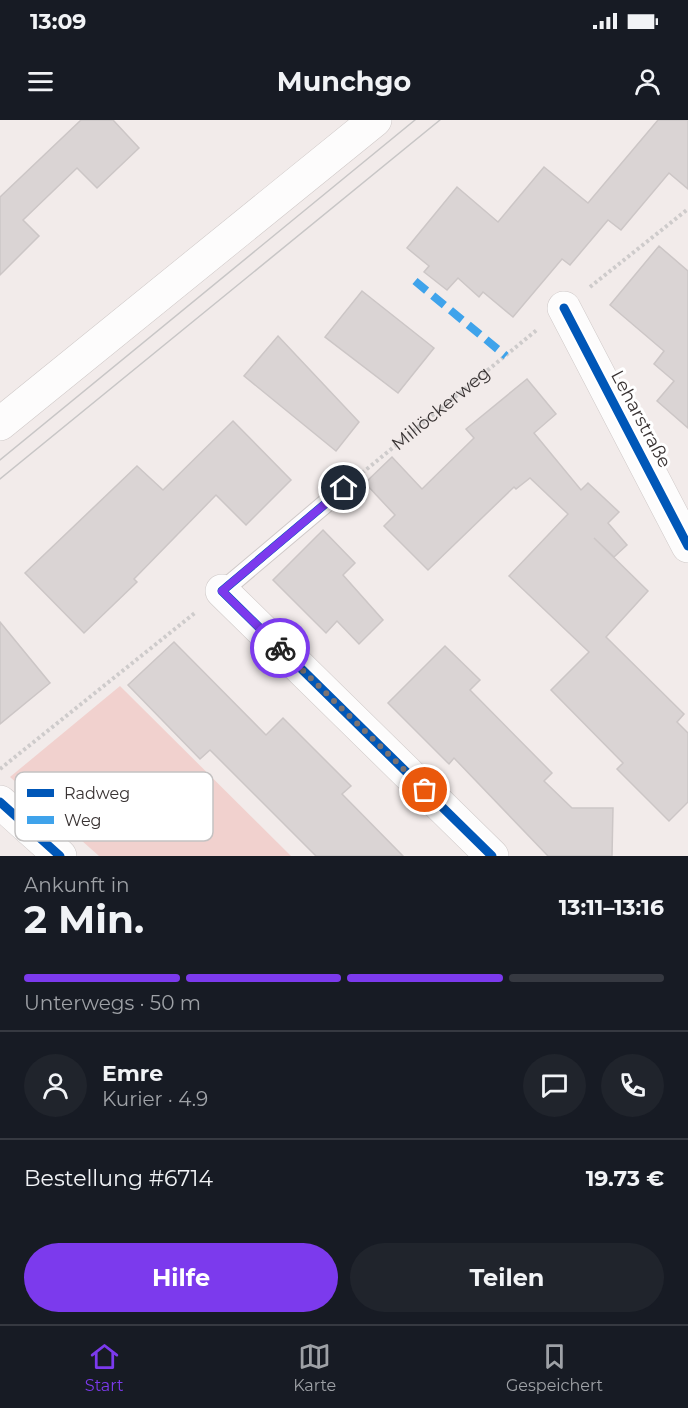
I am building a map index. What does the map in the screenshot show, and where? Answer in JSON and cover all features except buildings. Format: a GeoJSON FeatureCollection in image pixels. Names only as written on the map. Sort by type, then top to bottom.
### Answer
{"type":"FeatureCollection","features":[{"type":"Feature","properties":{"kind":"street"},"geometry":{"type":"LineString","coordinates":[[0,424],[375,120]]}},
{"type":"Feature","properties":{"kind":"street","name":"Leharstraße"},"geometry":{"type":"LineString","coordinates":[[564,308],[688,546]]}},
{"type":"Feature","properties":{"kind":"street"},"geometry":{"type":"LineString","coordinates":[[222,591],[492,856]]}},
{"type":"Feature","properties":{"kind":"street"},"geometry":{"type":"LineString","coordinates":[[0,802],[15,816]]}},
{"type":"Feature","properties":{"kind":"street"},"geometry":{"type":"LineString","coordinates":[[43,841],[60,856]]}},
{"type":"Feature","properties":{"kind":"lane"},"geometry":{"type":"LineString","coordinates":[[222,591],[344,488]]}},
{"type":"Feature","properties":{"kind":"path"},"geometry":{"type":"LineString","coordinates":[[0,769],[222,591]]}},
{"type":"Feature","properties":{"kind":"shaded area"},"geometry":{"type":"Polygon","coordinates":[[[120,686],[207,772],[16,772],[120,686]]]}},
{"type":"Feature","properties":{"kind":"shaded area"},"geometry":{"type":"Polygon","coordinates":[[[213,778],[291,856],[99,856],[82,841],[213,841],[213,778]]]}},
{"type":"Feature","properties":{"kind":"tram line"},"geometry":{"type":"LineString","coordinates":[[0,460],[415,120]]}},
{"type":"Feature","properties":{"kind":"tram line"},"geometry":{"type":"LineString","coordinates":[[0,479],[440,120]]}},
{"type":"Feature","properties":{"kind":"marked path"},"geometry":{"type":"LineString","coordinates":[[415,281],[506,356]]}},
{"type":"Feature","properties":{"kind":"cycle path"},"geometry":{"type":"LineString","coordinates":[[564,308],[688,546]]}},
{"type":"Feature","properties":{"kind":"cycle path"},"geometry":{"type":"LineString","coordinates":[[344,488],[222,591],[492,856]]}},
{"type":"Feature","properties":{"kind":"cycle path"},"geometry":{"type":"LineString","coordinates":[[0,802],[15,816]]}},
{"type":"Feature","properties":{"kind":"cycle path"},"geometry":{"type":"LineString","coordinates":[[43,841],[60,856]]}},
{"type":"Feature","properties":{"kind":"way so far"},"geometry":{"type":"LineString","coordinates":[[280,648],[425,790]]}},
{"type":"Feature","properties":{"kind":"route"},"geometry":{"type":"LineString","coordinates":[[280,648],[222,591],[344,488]]}}]}
